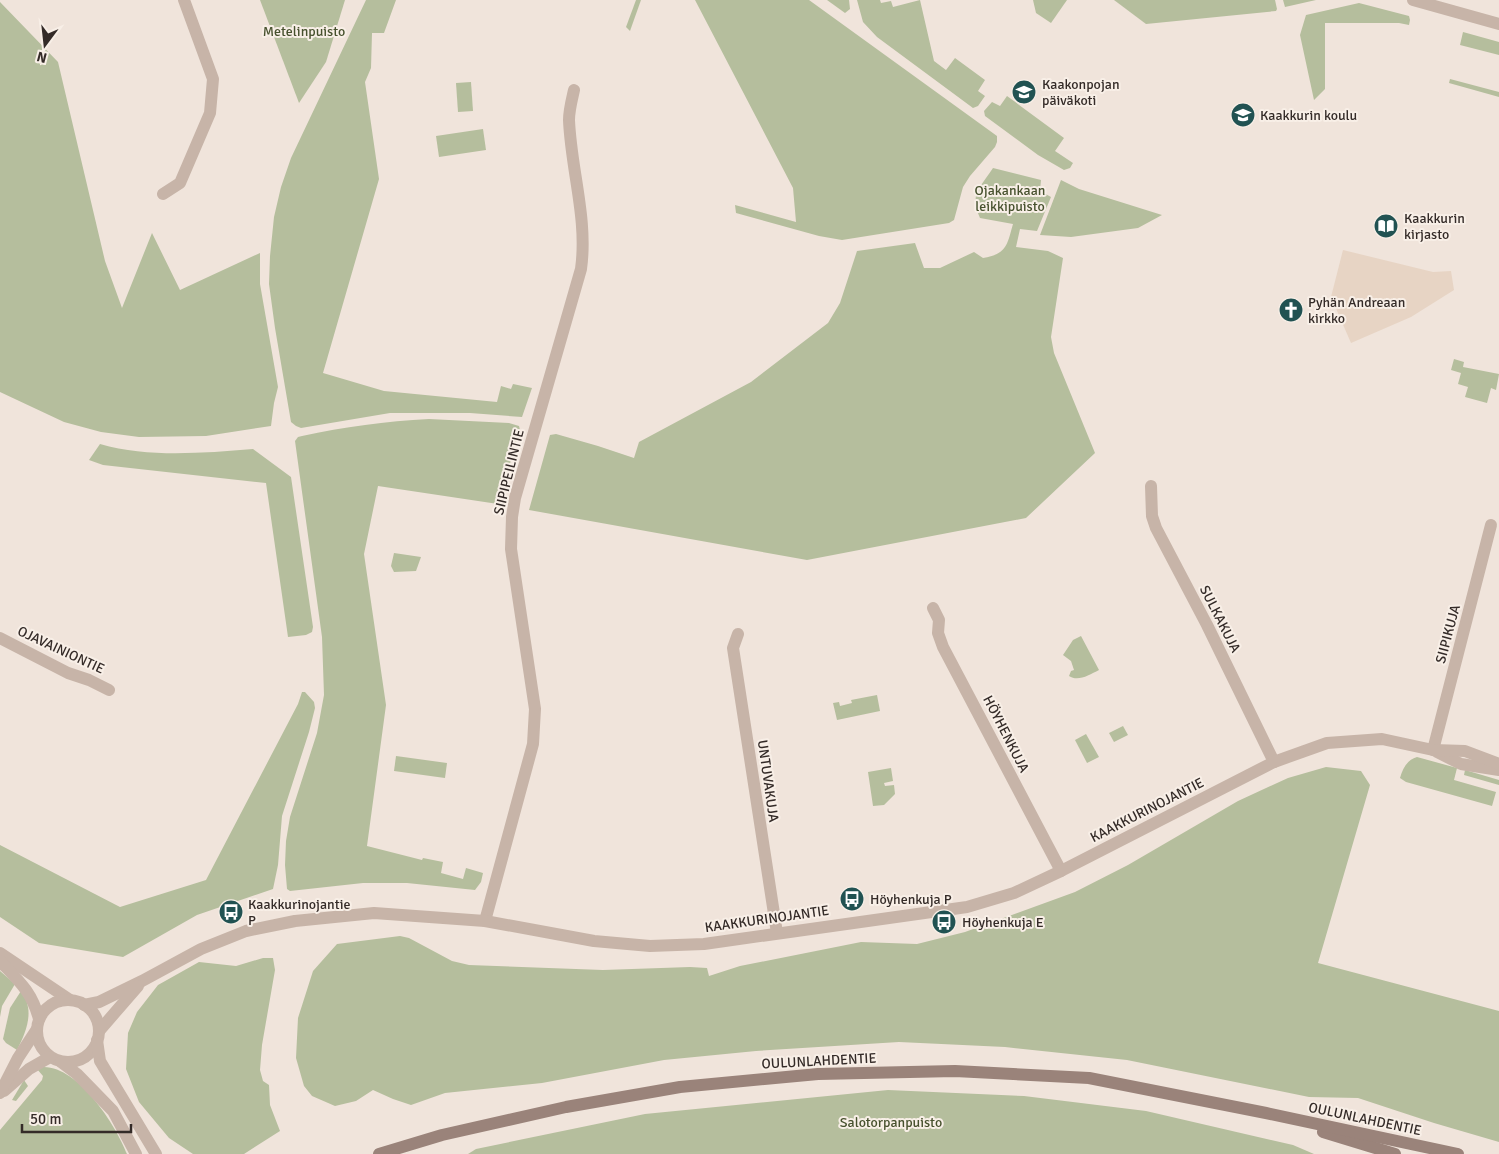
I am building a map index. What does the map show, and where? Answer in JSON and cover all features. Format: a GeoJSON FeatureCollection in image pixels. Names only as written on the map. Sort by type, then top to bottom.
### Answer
{"type":"FeatureCollection","features":[{"type":"Feature","properties":{"kind":"main road","name":"OULUNLAHDENTIE"},"geometry":{"type":"LineString","coordinates":[[379,1154],[442,1135],[566,1107],[680,1087],[818,1074],[955,1071],[1089,1078],[1458,1154]]}},
{"type":"Feature","properties":{"kind":"main road","name":"OULUNLAHDENTIE"},"geometry":{"type":"LineString","coordinates":[[1266,1113],[1395,1154]]}},
{"type":"Feature","properties":{"kind":"street"},"geometry":{"type":"LineString","coordinates":[[163,194],[180,183],[210,113],[213,79],[184,0]]}},
{"type":"Feature","properties":{"kind":"street"},"geometry":{"type":"LineString","coordinates":[[1413,0],[1499,24]]}},
{"type":"Feature","properties":{"kind":"street","name":"SIIPIPEILINTIE"},"geometry":{"type":"LineString","coordinates":[[486,921],[533,744],[536,726],[511,549],[512,517],[515,498],[581,270],[584,251],[584,236],[569,118],[574,90]]}},
{"type":"Feature","properties":{"kind":"street","name":"SULKAKUJA"},"geometry":{"type":"LineString","coordinates":[[1151,486],[1152,516],[1156,528],[1207,625],[1274,762]]}},
{"type":"Feature","properties":{"kind":"street","name":"SIIPIKUJA"},"geometry":{"type":"LineString","coordinates":[[1433,750],[1491,525]]}},
{"type":"Feature","properties":{"kind":"street","name":"HÖYHENKUJA"},"geometry":{"type":"LineString","coordinates":[[933,608],[940,620],[938,633],[943,647],[1061,871]]}},
{"type":"Feature","properties":{"kind":"street","name":"UNTUVAKUJA"},"geometry":{"type":"LineString","coordinates":[[738,634],[733,648],[776,934]]}},
{"type":"Feature","properties":{"kind":"street","name":"OJAVAINIONTIE"},"geometry":{"type":"LineString","coordinates":[[0,638],[68,673],[89,680],[109,690]]}},
{"type":"Feature","properties":{"kind":"street","name":"KAAKKURINOJANTIE"},"geometry":{"type":"LineString","coordinates":[[84,1005],[99,1002],[142,981],[200,948],[246,931],[288,922],[374,912],[486,921],[594,941],[650,946],[704,944],[966,906],[1014,893],[1061,871],[1274,762],[1327,744],[1382,740],[1433,750],[1465,751],[1499,764]]}},
{"type":"Feature","properties":{"kind":"street","name":"KAAKKURINOJANTIE"},"geometry":{"type":"LineString","coordinates":[[1433,750],[1461,764],[1499,770]]}},
{"type":"Feature","properties":{"kind":"street"},"geometry":{"type":"LineString","coordinates":[[0,953],[70,1000],[84,1005],[95,1017],[100,1062],[156,1154]]}},
{"type":"Feature","properties":{"kind":"street"},"geometry":{"type":"LineString","coordinates":[[0,961],[22,984],[35,1003],[38,1040],[42,1048],[78,1074],[113,1111],[136,1154]]}},
{"type":"Feature","properties":{"kind":"street","name":"KAAKKURINOJANTIE"},"geometry":{"type":"LineString","coordinates":[[98,1035],[142,981]]}},
{"type":"Feature","properties":{"kind":"street"},"geometry":{"type":"LineString","coordinates":[[0,1094],[45,1010],[53,1004],[70,1000]]}},
{"type":"Feature","properties":{"kind":"street"},"geometry":{"type":"LineString","coordinates":[[0,1094],[29,1069],[55,1059],[76,1062],[84,1058],[92,1051],[98,1035]]}},
{"type":"Feature","properties":{"kind":"green space","name":"Metelinpuisto"},"geometry":{"type":"Polygon","coordinates":[[[260,0],[345,0],[326,62],[299,103],[260,0]]]}},
{"type":"Feature","properties":{"kind":"green space"},"geometry":{"type":"Polygon","coordinates":[[[366,0],[396,0],[384,33],[372,33],[371,68],[365,82],[379,179],[323,373],[384,391],[497,402],[501,386],[511,389],[513,384],[532,388],[522,417],[470,413],[390,413],[301,428],[291,422],[269,284],[274,217],[281,187],[291,158],[366,0]]]}},
{"type":"Feature","properties":{"kind":"green space"},"geometry":{"type":"Polygon","coordinates":[[[636,0],[641,0],[630,31],[626,27],[636,0]]]}},
{"type":"Feature","properties":{"kind":"green space"},"geometry":{"type":"Polygon","coordinates":[[[695,0],[809,0],[997,136],[995,147],[963,187],[954,220],[949,223],[842,240],[819,236],[736,213],[735,205],[796,222],[793,188],[695,0]]]}},
{"type":"Feature","properties":{"kind":"green space"},"geometry":{"type":"Polygon","coordinates":[[[827,0],[849,0],[850,9],[845,13],[827,0]]]}},
{"type":"Feature","properties":{"kind":"green space"},"geometry":{"type":"Polygon","coordinates":[[[857,0],[880,0],[881,3],[891,1],[893,7],[920,0],[934,61],[946,70],[955,58],[985,80],[978,91],[985,96],[978,106],[973,108],[877,37],[863,22],[857,0]]]}},
{"type":"Feature","properties":{"kind":"green space"},"geometry":{"type":"Polygon","coordinates":[[[1033,0],[1067,0],[1051,23],[1036,13],[1033,0]]]}},
{"type":"Feature","properties":{"kind":"green space"},"geometry":{"type":"Polygon","coordinates":[[[1114,0],[1275,0],[1277,9],[1276,11],[1146,24],[1114,0]]]}},
{"type":"Feature","properties":{"kind":"green space"},"geometry":{"type":"Polygon","coordinates":[[[1283,0],[1316,0],[1285,7],[1283,0]]]}},
{"type":"Feature","properties":{"kind":"green space"},"geometry":{"type":"Polygon","coordinates":[[[0,2],[58,62],[105,261],[122,308],[152,233],[180,290],[260,253],[260,284],[278,387],[271,426],[206,436],[139,437],[101,432],[64,422],[0,392],[0,2]]]}},
{"type":"Feature","properties":{"kind":"green space"},"geometry":{"type":"Polygon","coordinates":[[[1359,3],[1409,16],[1409,25],[1399,23],[1325,23],[1325,89],[1314,100],[1300,35],[1306,15],[1359,3]]]}},
{"type":"Feature","properties":{"kind":"green space"},"geometry":{"type":"Polygon","coordinates":[[[1463,32],[1499,42],[1499,55],[1460,45],[1463,32]]]}},
{"type":"Feature","properties":{"kind":"green space"},"geometry":{"type":"Polygon","coordinates":[[[1450,79],[1499,92],[1499,97],[1449,83],[1450,79]]]}},
{"type":"Feature","properties":{"kind":"green space"},"geometry":{"type":"Polygon","coordinates":[[[471,82],[473,111],[458,112],[456,83],[471,82]]]}},
{"type":"Feature","properties":{"kind":"green space"},"geometry":{"type":"Polygon","coordinates":[[[1007,96],[1064,138],[1055,151],[1073,163],[1070,168],[1064,170],[1038,155],[985,116],[984,111],[992,102],[1000,106],[1007,96]]]}},
{"type":"Feature","properties":{"kind":"green space"},"geometry":{"type":"Polygon","coordinates":[[[483,129],[486,150],[439,157],[436,136],[483,129]]]}},
{"type":"Feature","properties":{"kind":"green space","name":"Ojakankaan leikkipuisto"},"geometry":{"type":"Polygon","coordinates":[[[993,168],[1041,180],[1040,191],[1051,197],[1037,231],[1020,229],[1016,247],[1048,251],[1063,258],[1051,337],[1054,353],[1095,453],[1026,518],[807,560],[529,510],[550,435],[556,434],[634,458],[639,442],[751,382],[828,323],[840,303],[857,251],[915,243],[924,268],[940,268],[974,252],[983,258],[997,254],[1005,247],[1013,224],[980,218],[976,203],[980,186],[993,168]]]}},
{"type":"Feature","properties":{"kind":"green space"},"geometry":{"type":"Polygon","coordinates":[[[1061,180],[1079,189],[1162,215],[1138,228],[1071,237],[1040,235],[1061,180]]]}},
{"type":"Feature","properties":{"kind":"green space"},"geometry":{"type":"Polygon","coordinates":[[[1454,359],[1464,362],[1463,367],[1499,374],[1496,390],[1491,388],[1487,403],[1465,397],[1468,387],[1458,384],[1461,373],[1451,370],[1454,359]]]}},
{"type":"Feature","properties":{"kind":"green space"},"geometry":{"type":"Polygon","coordinates":[[[429,419],[509,423],[519,426],[520,430],[498,504],[378,486],[364,554],[386,705],[367,846],[422,860],[423,858],[443,862],[441,873],[463,879],[466,868],[483,873],[481,882],[475,890],[407,883],[363,883],[290,891],[287,889],[285,865],[290,817],[317,733],[324,695],[322,637],[295,441],[298,437],[349,427],[429,419]]]}},
{"type":"Feature","properties":{"kind":"green space"},"geometry":{"type":"Polygon","coordinates":[[[100,444],[156,453],[195,453],[253,449],[291,477],[313,627],[312,632],[306,635],[288,637],[266,483],[103,465],[89,460],[100,444]]]}},
{"type":"Feature","properties":{"kind":"green space"},"geometry":{"type":"Polygon","coordinates":[[[394,553],[421,557],[416,571],[394,572],[391,566],[394,553]]]}},
{"type":"Feature","properties":{"kind":"green space"},"geometry":{"type":"Polygon","coordinates":[[[1081,636],[1099,670],[1084,677],[1072,678],[1069,676],[1071,671],[1074,670],[1071,661],[1063,655],[1073,640],[1081,636]]]}},
{"type":"Feature","properties":{"kind":"green space"},"geometry":{"type":"Polygon","coordinates":[[[302,692],[305,692],[314,702],[315,708],[282,816],[278,865],[273,889],[197,915],[123,957],[39,943],[0,917],[0,845],[120,907],[206,880],[298,704],[302,692]]]}},
{"type":"Feature","properties":{"kind":"green space"},"geometry":{"type":"Polygon","coordinates":[[[877,695],[880,711],[837,720],[833,703],[839,702],[840,706],[852,703],[851,700],[877,695]]]}},
{"type":"Feature","properties":{"kind":"green space"},"geometry":{"type":"Polygon","coordinates":[[[1123,726],[1128,735],[1114,742],[1109,733],[1123,726]]]}},
{"type":"Feature","properties":{"kind":"green space"},"geometry":{"type":"Polygon","coordinates":[[[1086,734],[1099,757],[1087,763],[1075,740],[1086,734]]]}},
{"type":"Feature","properties":{"kind":"green space"},"geometry":{"type":"Polygon","coordinates":[[[396,756],[447,763],[445,778],[394,771],[396,756]]]}},
{"type":"Feature","properties":{"kind":"green space"},"geometry":{"type":"Polygon","coordinates":[[[1417,757],[1457,768],[1454,780],[1496,792],[1492,806],[1406,782],[1400,778],[1406,765],[1417,757]]]}},
{"type":"Feature","properties":{"kind":"green space"},"geometry":{"type":"Polygon","coordinates":[[[1326,767],[1361,771],[1370,785],[1318,963],[1499,1011],[1499,1142],[1358,1098],[1309,1097],[1127,1060],[1005,1047],[899,1042],[756,1051],[664,1060],[542,1083],[445,1093],[411,1105],[373,1090],[356,1101],[335,1106],[312,1096],[304,1086],[296,1058],[298,1018],[313,971],[337,944],[400,936],[409,938],[452,961],[469,965],[603,970],[690,967],[707,968],[709,976],[740,966],[861,942],[917,944],[965,932],[1075,892],[1128,865],[1238,801],[1288,778],[1326,767]]]}},
{"type":"Feature","properties":{"kind":"green space"},"geometry":{"type":"Polygon","coordinates":[[[891,768],[893,781],[884,783],[885,786],[894,785],[895,794],[884,805],[873,806],[868,772],[891,768]]]}},
{"type":"Feature","properties":{"kind":"green space"},"geometry":{"type":"Polygon","coordinates":[[[1465,770],[1499,780],[1499,785],[1464,775],[1465,770]]]}},
{"type":"Feature","properties":{"kind":"green space"},"geometry":{"type":"Polygon","coordinates":[[[263,958],[273,958],[275,970],[262,1045],[260,1070],[263,1081],[269,1085],[270,1105],[280,1131],[244,1154],[193,1154],[169,1138],[139,1102],[126,1069],[128,1033],[137,1012],[158,985],[199,962],[236,966],[263,958]]]}},
{"type":"Feature","properties":{"kind":"green space"},"geometry":{"type":"Polygon","coordinates":[[[0,971],[15,984],[2,1006],[0,1017],[0,971]]]}},
{"type":"Feature","properties":{"kind":"green space"},"geometry":{"type":"Polygon","coordinates":[[[21,991],[28,1005],[29,1013],[24,1035],[17,1050],[3,1039],[10,1008],[21,991]]]}},
{"type":"Feature","properties":{"kind":"green space"},"geometry":{"type":"Polygon","coordinates":[[[43,1067],[56,1069],[82,1086],[105,1113],[127,1154],[0,1154],[0,1130],[42,1080],[43,1076],[37,1069],[43,1067]]]}},
{"type":"Feature","properties":{"kind":"green space"},"geometry":{"type":"Polygon","coordinates":[[[24,1080],[28,1086],[16,1101],[12,1100],[24,1080]]]}},
{"type":"Feature","properties":{"kind":"green space","name":"Salotorpanpuisto"},"geometry":{"type":"Polygon","coordinates":[[[888,1090],[1024,1096],[1146,1111],[1293,1145],[1314,1154],[468,1154],[476,1149],[645,1114],[888,1090]]]}},
{"type":"Feature","properties":{"kind":"shaded area"},"geometry":{"type":"Polygon","coordinates":[[[1343,250],[1433,272],[1451,271],[1454,290],[1411,317],[1351,343],[1331,297],[1343,250]]]}},
{"type":"Feature","properties":{"kind":"place","name":"Kaakonpojan päiväkoti"},"geometry":{"type":"Point","coordinates":[1024,92]}},
{"type":"Feature","properties":{"kind":"place","name":"Kaakkurin koulu"},"geometry":{"type":"Point","coordinates":[1243,115]}},
{"type":"Feature","properties":{"kind":"place","name":"Kaakkurin kirjasto"},"geometry":{"type":"Point","coordinates":[1386,226]}},
{"type":"Feature","properties":{"kind":"place","name":"Pyhän Andreaan kirkko"},"geometry":{"type":"Point","coordinates":[1291,310]}},
{"type":"Feature","properties":{"kind":"place","name":"Höyhenkuja P"},"geometry":{"type":"Point","coordinates":[852,899]}},
{"type":"Feature","properties":{"kind":"place","name":"Kaakkurinojantie P"},"geometry":{"type":"Point","coordinates":[231,912]}},
{"type":"Feature","properties":{"kind":"place","name":"Höyhenkuja E"},"geometry":{"type":"Point","coordinates":[944,922]}}]}
